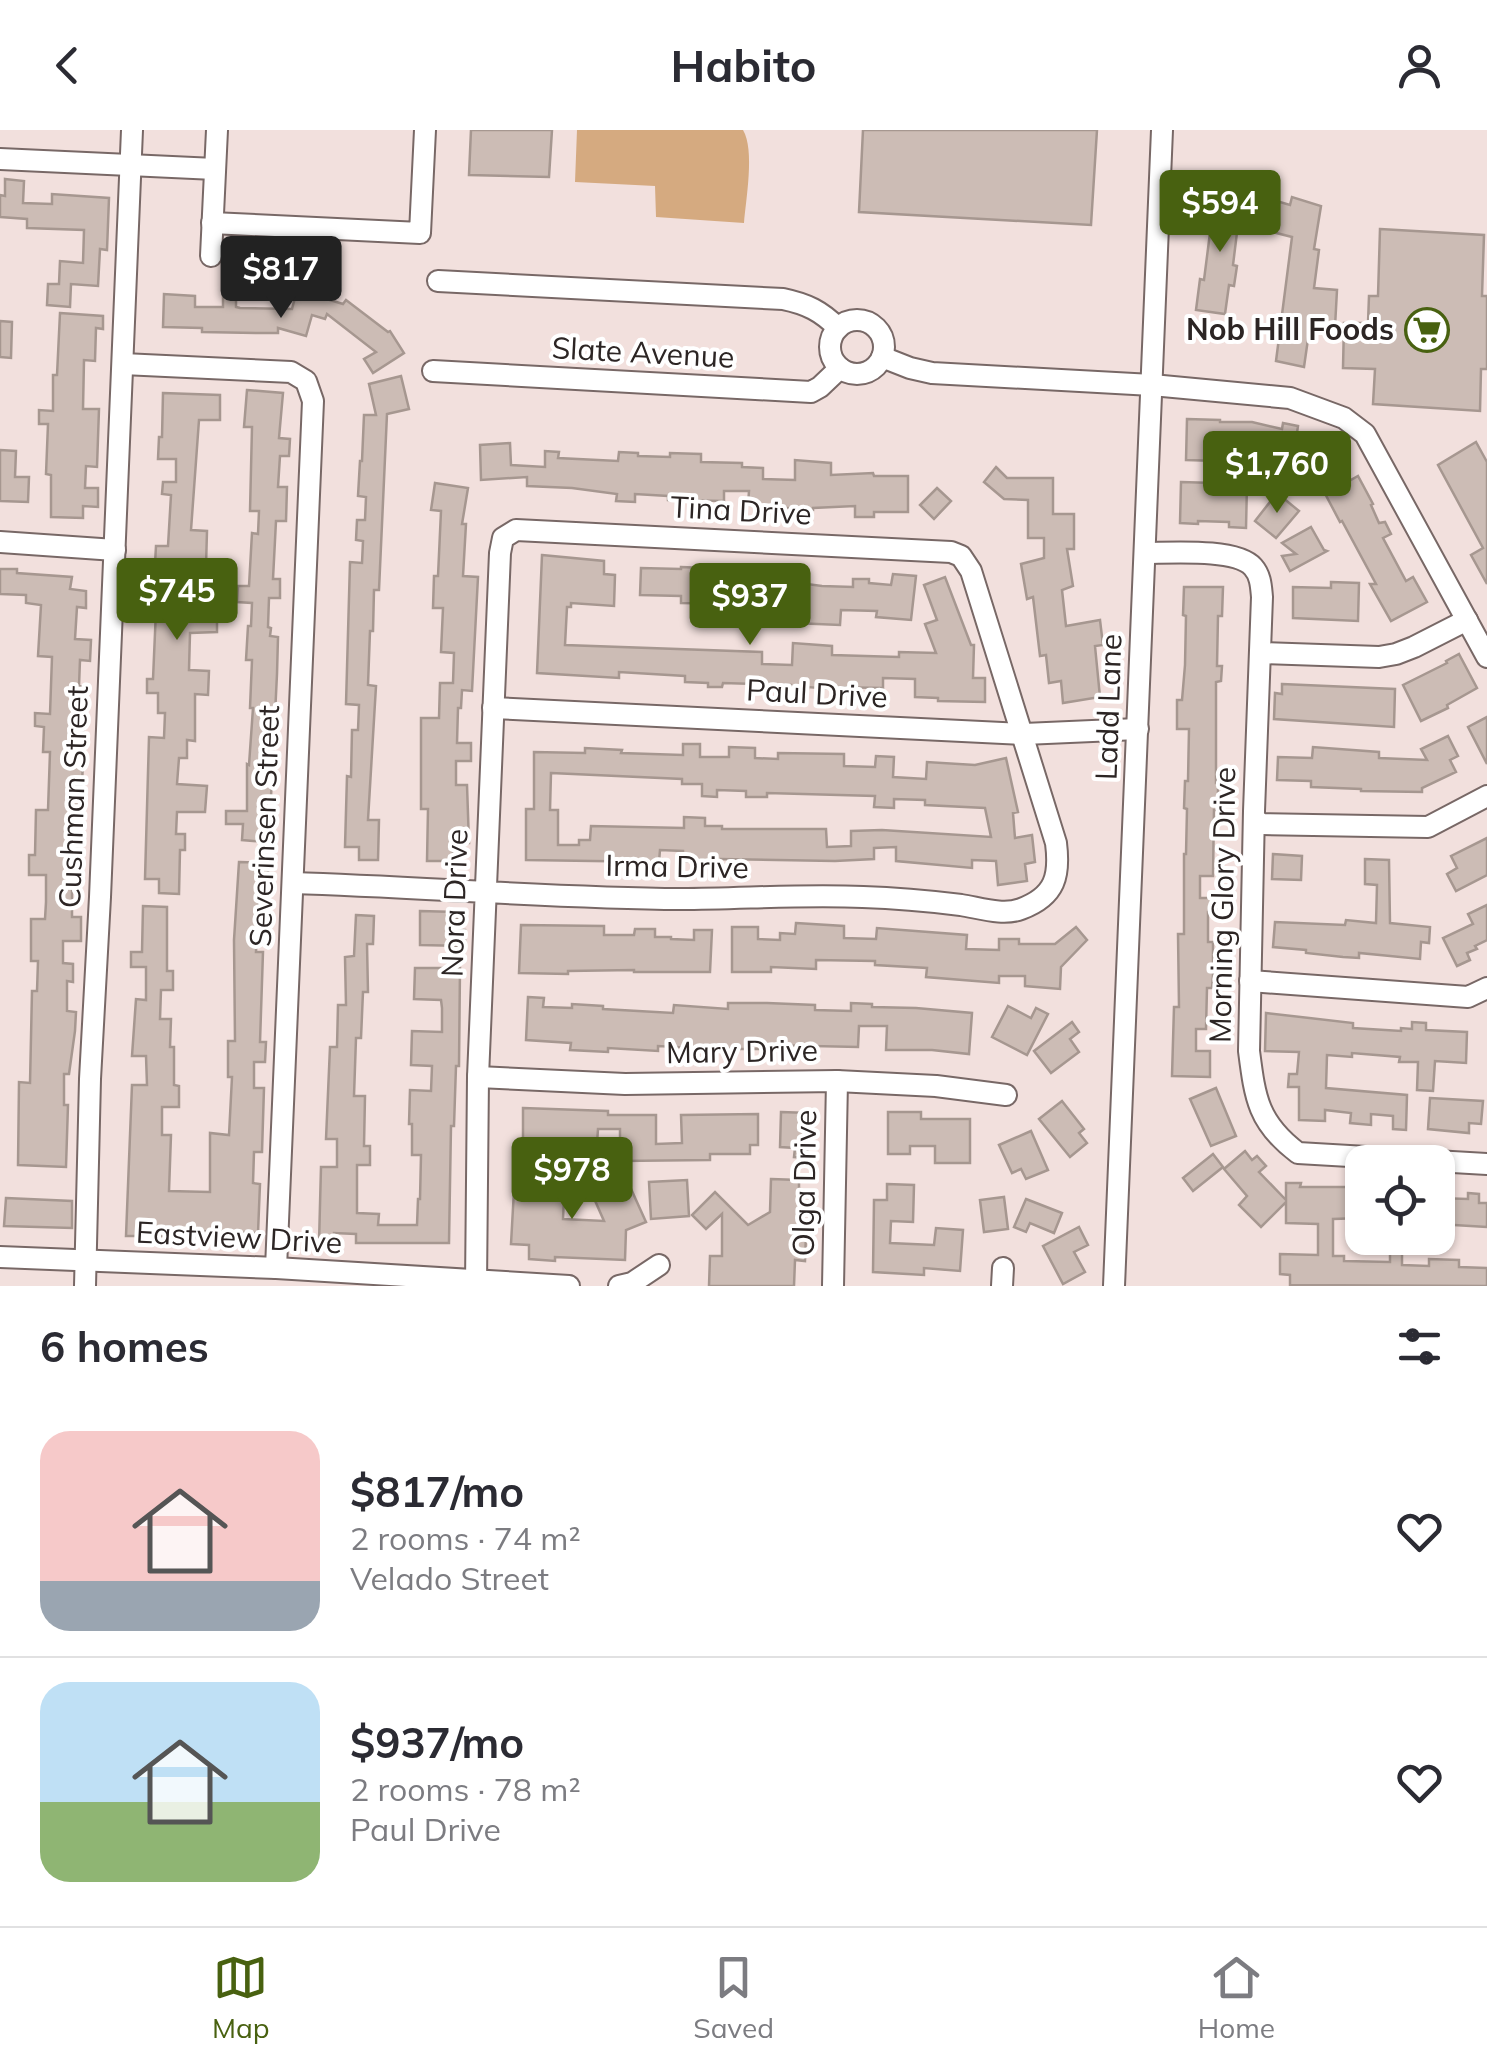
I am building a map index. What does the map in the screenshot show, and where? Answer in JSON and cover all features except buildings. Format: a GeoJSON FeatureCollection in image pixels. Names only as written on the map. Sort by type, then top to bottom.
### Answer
{"type":"FeatureCollection","features":[{"type":"Feature","properties":{"kind":"street","name":"Cushman Street"},"geometry":{"type":"LineString","coordinates":[[86,1286],[90,1080],[132,130]]}},
{"type":"Feature","properties":{"kind":"street"},"geometry":{"type":"LineString","coordinates":[[211,256],[217,130]]}},
{"type":"Feature","properties":{"kind":"street"},"geometry":{"type":"LineString","coordinates":[[212,224],[420,234],[425,130]]}},
{"type":"Feature","properties":{"kind":"street","name":"Ladd Lane"},"geometry":{"type":"LineString","coordinates":[[1114,1286],[1162,130]]}},
{"type":"Feature","properties":{"kind":"street"},"geometry":{"type":"LineString","coordinates":[[0,160],[215,169]]}},
{"type":"Feature","properties":{"kind":"street"},"geometry":{"type":"LineString","coordinates":[[438,281],[783,299],[813,307],[838,328]]}},
{"type":"Feature","properties":{"kind":"street"},"geometry":{"type":"LineString","coordinates":[[854,320],[872,325],[882,339],[882,357],[872,370],[847,372],[834,362],[830,344],[838,328],[854,320]]}},
{"type":"Feature","properties":{"kind":"street"},"geometry":{"type":"LineString","coordinates":[[882,357],[932,374],[1152,385],[1290,398],[1332,412],[1365,434],[1487,657]]}},
{"type":"Feature","properties":{"kind":"street","name":"Severinsen Street"},"geometry":{"type":"LineString","coordinates":[[122,364],[292,372],[310,388],[313,402],[276,1268]]}},
{"type":"Feature","properties":{"kind":"street","name":"Slate Avenue"},"geometry":{"type":"LineString","coordinates":[[433,370],[811,392],[840,368]]}},
{"type":"Feature","properties":{"kind":"street","name":"Tina Drive"},"geometry":{"type":"LineString","coordinates":[[516,530],[951,552],[961,556],[972,570],[1024,734]]}},
{"type":"Feature","properties":{"kind":"street","name":"Nora Drive"},"geometry":{"type":"LineString","coordinates":[[476,1283],[478,1077],[501,545],[503,538],[516,530]]}},
{"type":"Feature","properties":{"kind":"street"},"geometry":{"type":"LineString","coordinates":[[0,542],[114,550]]}},
{"type":"Feature","properties":{"kind":"street","name":"Morning Glory Drive"},"geometry":{"type":"LineString","coordinates":[[1145,552],[1228,556],[1250,564],[1259,576],[1262,598],[1249,1052],[1262,1115],[1283,1142],[1298,1153],[1487,1164]]}},
{"type":"Feature","properties":{"kind":"street"},"geometry":{"type":"LineString","coordinates":[[1260,653],[1396,654],[1467,620]]}},
{"type":"Feature","properties":{"kind":"street","name":"Paul Drive"},"geometry":{"type":"LineString","coordinates":[[493,708],[1024,734],[1138,729]]}},
{"type":"Feature","properties":{"kind":"street","name":"Irma Drive"},"geometry":{"type":"LineString","coordinates":[[293,883],[680,898],[867,897],[1008,912],[1024,908],[1052,886],[1058,872],[1056,842],[1024,734]]}},
{"type":"Feature","properties":{"kind":"street"},"geometry":{"type":"LineString","coordinates":[[1254,819],[1262,824],[1428,827],[1487,796]]}},
{"type":"Feature","properties":{"kind":"street"},"geometry":{"type":"LineString","coordinates":[[1250,981],[1468,997],[1487,988]]}},
{"type":"Feature","properties":{"kind":"street","name":"Mary Drive"},"geometry":{"type":"LineString","coordinates":[[478,1077],[625,1084],[837,1081],[936,1086],[1006,1095]]}},
{"type":"Feature","properties":{"kind":"street","name":"Olga Drive"},"geometry":{"type":"LineString","coordinates":[[833,1286],[837,1081]]}},
{"type":"Feature","properties":{"kind":"street","name":"Eastview Drive"},"geometry":{"type":"LineString","coordinates":[[0,1257],[276,1268],[569,1286]]}},
{"type":"Feature","properties":{"kind":"street"},"geometry":{"type":"LineString","coordinates":[[619,1286],[632,1283],[658,1264]]}},
{"type":"Feature","properties":{"kind":"shaded area"},"geometry":{"type":"Polygon","coordinates":[[[577,130],[743,130],[749,162],[744,223],[656,217],[655,186],[575,182],[577,130]]]}},
{"type":"Feature","properties":{"kind":"place","name":"Nob Hill Foods"},"geometry":{"type":"Point","coordinates":[1427,330]}}]}
